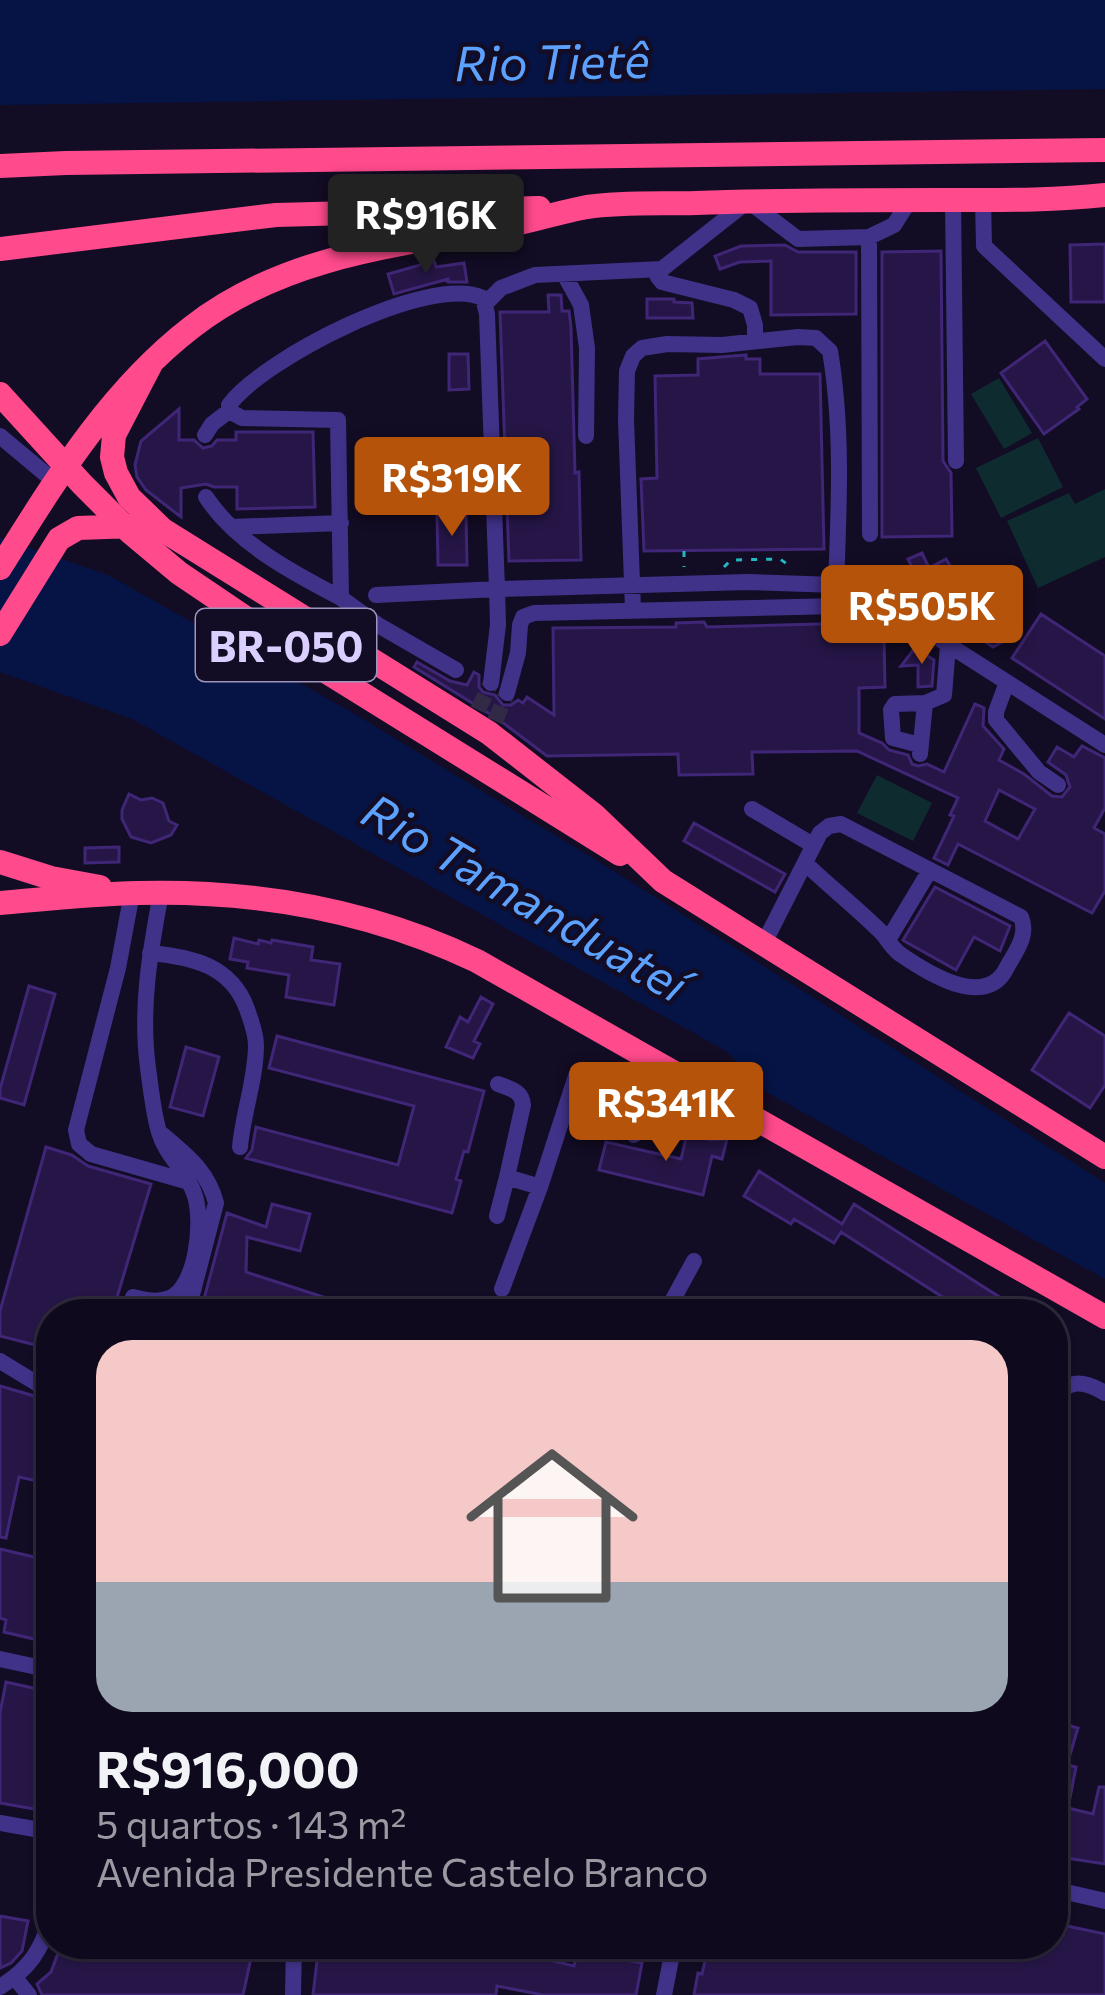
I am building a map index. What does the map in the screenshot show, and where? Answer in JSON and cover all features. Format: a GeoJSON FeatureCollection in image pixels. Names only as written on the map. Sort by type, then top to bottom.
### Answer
{"type":"FeatureCollection","features":[{"type":"Feature","properties":{"kind":"highway"},"geometry":{"type":"LineString","coordinates":[[0,166],[1105,149]]}},
{"type":"Feature","properties":{"kind":"highway"},"geometry":{"type":"LineString","coordinates":[[975,152],[1037,164],[1105,166]]}},
{"type":"Feature","properties":{"kind":"highway"},"geometry":{"type":"LineString","coordinates":[[0,248],[276,215],[748,201],[1052,199],[1105,194]]}},
{"type":"Feature","properties":{"kind":"highway"},"geometry":{"type":"LineString","coordinates":[[1052,199],[1105,205]]}},
{"type":"Feature","properties":{"kind":"highway"},"geometry":{"type":"LineString","coordinates":[[0,568],[101,418],[152,362],[208,315],[294,271],[377,248],[526,223],[589,207]]}},
{"type":"Feature","properties":{"kind":"highway"},"geometry":{"type":"LineString","coordinates":[[152,362],[114,435],[112,457],[129,497],[163,530],[484,721],[595,815],[663,881]]}},
{"type":"Feature","properties":{"kind":"highway","name":"BR-050"},"geometry":{"type":"LineString","coordinates":[[0,394],[82,484],[179,573],[314,664],[1105,1157]]}},
{"type":"Feature","properties":{"kind":"highway"},"geometry":{"type":"LineString","coordinates":[[0,634],[59,539],[68,532],[130,526],[163,530]]}},
{"type":"Feature","properties":{"kind":"highway"},"geometry":{"type":"LineString","coordinates":[[0,862],[51,878],[132,893]]}},
{"type":"Feature","properties":{"kind":"highway"},"geometry":{"type":"LineString","coordinates":[[0,903],[132,893],[205,894],[391,924],[477,961],[1105,1317]]}},
{"type":"Feature","properties":{"kind":"street"},"geometry":{"type":"LineString","coordinates":[[755,341],[749,308],[662,281],[658,277],[662,268],[748,201],[798,239],[869,237],[894,225],[910,200]]}},
{"type":"Feature","properties":{"kind":"street"},"geometry":{"type":"LineString","coordinates":[[953,200],[956,461]]}},
{"type":"Feature","properties":{"kind":"street"},"geometry":{"type":"LineString","coordinates":[[983,200],[985,246],[1105,359]]}},
{"type":"Feature","properties":{"kind":"street"},"geometry":{"type":"LineString","coordinates":[[869,237],[870,534]]}},
{"type":"Feature","properties":{"kind":"street"},"geometry":{"type":"LineString","coordinates":[[485,304],[501,288],[535,275],[662,268]]}},
{"type":"Feature","properties":{"kind":"street"},"geometry":{"type":"LineString","coordinates":[[565,274],[581,304],[587,348],[586,436]]}},
{"type":"Feature","properties":{"kind":"street"},"geometry":{"type":"LineString","coordinates":[[205,435],[229,411],[232,399],[296,352],[340,329],[414,301],[468,292],[483,298],[485,304],[501,681],[523,617],[533,613],[888,605]]}},
{"type":"Feature","properties":{"kind":"street"},"geometry":{"type":"LineString","coordinates":[[633,610],[627,371],[642,348],[667,344],[816,338],[830,350],[840,491],[836,585]]}},
{"type":"Feature","properties":{"kind":"street"},"geometry":{"type":"LineString","coordinates":[[229,411],[242,418],[338,420],[340,598]]}},
{"type":"Feature","properties":{"kind":"street"},"geometry":{"type":"LineString","coordinates":[[0,436],[55,482]]}},
{"type":"Feature","properties":{"kind":"street"},"geometry":{"type":"LineString","coordinates":[[206,497],[218,516],[262,552],[456,670]]}},
{"type":"Feature","properties":{"kind":"street"},"geometry":{"type":"LineString","coordinates":[[232,527],[341,523]]}},
{"type":"Feature","properties":{"kind":"street"},"geometry":{"type":"LineString","coordinates":[[376,595],[748,582],[836,585],[888,605],[1105,745]]}},
{"type":"Feature","properties":{"kind":"street"},"geometry":{"type":"LineString","coordinates":[[925,703],[920,749],[893,738],[891,710],[895,704],[925,703],[944,695],[948,645]]}},
{"type":"Feature","properties":{"kind":"street"},"geometry":{"type":"LineString","coordinates":[[1007,682],[997,720],[1039,772],[1058,784]]}},
{"type":"Feature","properties":{"kind":"street"},"geometry":{"type":"LineString","coordinates":[[752,809],[813,845]]}},
{"type":"Feature","properties":{"kind":"street"},"geometry":{"type":"LineString","coordinates":[[764,943],[820,832],[841,824],[1021,917],[1024,935],[1001,980],[989,986],[958,986],[899,953],[805,863]]}},
{"type":"Feature","properties":{"kind":"street"},"geometry":{"type":"LineString","coordinates":[[888,940],[929,870]]}},
{"type":"Feature","properties":{"kind":"street"},"geometry":{"type":"LineString","coordinates":[[132,893],[118,968],[76,1130],[79,1144],[91,1154],[189,1182]]}},
{"type":"Feature","properties":{"kind":"street"},"geometry":{"type":"LineString","coordinates":[[161,893],[144,1026],[158,1131],[165,1151],[189,1182],[200,1212],[190,1272],[180,1290],[167,1299]]}},
{"type":"Feature","properties":{"kind":"street"},"geometry":{"type":"LineString","coordinates":[[150,953],[212,966],[224,974],[244,1002],[256,1045],[240,1147]]}},
{"type":"Feature","properties":{"kind":"street"},"geometry":{"type":"LineString","coordinates":[[634,1135],[668,1068]]}},
{"type":"Feature","properties":{"kind":"street"},"geometry":{"type":"LineString","coordinates":[[502,1289],[581,1071],[596,1070],[713,1128]]}},
{"type":"Feature","properties":{"kind":"street"},"geometry":{"type":"LineString","coordinates":[[497,1216],[523,1106],[518,1092],[498,1084]]}},
{"type":"Feature","properties":{"kind":"street"},"geometry":{"type":"LineString","coordinates":[[158,1131],[202,1169],[216,1203],[191,1299]]}},
{"type":"Feature","properties":{"kind":"street"},"geometry":{"type":"LineString","coordinates":[[507,1177],[540,1187]]}},
{"type":"Feature","properties":{"kind":"street"},"geometry":{"type":"LineString","coordinates":[[673,1299],[694,1261]]}},
{"type":"Feature","properties":{"kind":"street"},"geometry":{"type":"LineString","coordinates":[[133,1297],[145,1299]]}},
{"type":"Feature","properties":{"kind":"street"},"geometry":{"type":"LineString","coordinates":[[0,1361],[36,1382]]}},
{"type":"Feature","properties":{"kind":"street"},"geometry":{"type":"LineString","coordinates":[[1068,1384],[1077,1382],[1105,1393]]}},
{"type":"Feature","properties":{"kind":"street"},"geometry":{"type":"LineString","coordinates":[[0,1659],[36,1667]]}},
{"type":"Feature","properties":{"kind":"street"},"geometry":{"type":"LineString","coordinates":[[0,1823],[36,1829]]}},
{"type":"Feature","properties":{"kind":"street"},"geometry":{"type":"LineString","coordinates":[[1068,1892],[1105,1901]]}},
{"type":"Feature","properties":{"kind":"street"},"geometry":{"type":"LineString","coordinates":[[29,1995],[7,1983],[36,1955]]}},
{"type":"Feature","properties":{"kind":"street"},"geometry":{"type":"LineString","coordinates":[[293,1995],[294,1959]]}},
{"type":"Feature","properties":{"kind":"street"},"geometry":{"type":"LineString","coordinates":[[664,1995],[672,1959]]}},
{"type":"Feature","properties":{"kind":"path"},"geometry":{"type":"LineString","coordinates":[[764,550],[764,559]]}},
{"type":"Feature","properties":{"kind":"path"},"geometry":{"type":"LineString","coordinates":[[684,551],[684,559]]}},
{"type":"Feature","properties":{"kind":"green space"},"geometry":{"type":"Polygon","coordinates":[[[999,378],[1032,433],[1004,449],[971,394],[999,378]]]}},
{"type":"Feature","properties":{"kind":"green space"},"geometry":{"type":"Polygon","coordinates":[[[1038,438],[1063,487],[1001,518],[976,468],[1038,438]]]}},
{"type":"Feature","properties":{"kind":"green space"},"geometry":{"type":"Polygon","coordinates":[[[1105,489],[1105,557],[1038,588],[1007,521],[1069,493],[1075,504],[1105,489]]]}},
{"type":"Feature","properties":{"kind":"green space"},"geometry":{"type":"Polygon","coordinates":[[[877,775],[932,803],[913,841],[857,813],[877,775]]]}},
{"type":"Feature","properties":{"kind":"water","name":"Rio Tietê"},"geometry":{"type":"Polygon","coordinates":[[[0,0],[1105,0],[1105,89],[0,105],[0,0]]]}},
{"type":"Feature","properties":{"kind":"water","name":"Rio Tamanduateí"},"geometry":{"type":"Polygon","coordinates":[[[0,538],[108,575],[348,710],[614,871],[1105,1183],[1105,1279],[768,1093],[726,1051],[132,719],[0,672],[0,538]]]}},
{"type":"Feature","properties":{"kind":"building"},"geometry":{"type":"Polygon","coordinates":[[[1105,244],[1105,302],[1071,302],[1070,245],[1105,244]]]}},
{"type":"Feature","properties":{"kind":"building"},"geometry":{"type":"Polygon","coordinates":[[[785,245],[798,252],[856,252],[856,314],[771,315],[771,261],[740,262],[720,269],[715,256],[741,246],[785,245]]]}},
{"type":"Feature","properties":{"kind":"building"},"geometry":{"type":"Polygon","coordinates":[[[941,251],[943,461],[951,473],[952,536],[882,537],[882,252],[941,251]]]}},
{"type":"Feature","properties":{"kind":"building"},"geometry":{"type":"Polygon","coordinates":[[[434,261],[436,267],[464,263],[467,282],[448,279],[394,294],[388,274],[434,261]]]}},
{"type":"Feature","properties":{"kind":"building"},"geometry":{"type":"Polygon","coordinates":[[[548,295],[561,295],[562,311],[569,311],[571,327],[581,560],[509,561],[500,312],[549,312],[548,295]]]}},
{"type":"Feature","properties":{"kind":"building"},"geometry":{"type":"Polygon","coordinates":[[[647,299],[692,303],[693,318],[647,318],[647,299]]]}},
{"type":"Feature","properties":{"kind":"building"},"geometry":{"type":"Polygon","coordinates":[[[1045,341],[1087,399],[1044,434],[1001,373],[1045,341]]]}},
{"type":"Feature","properties":{"kind":"building"},"geometry":{"type":"Polygon","coordinates":[[[449,354],[468,354],[469,389],[449,390],[449,354]]]}},
{"type":"Feature","properties":{"kind":"building"},"geometry":{"type":"Polygon","coordinates":[[[746,355],[746,359],[760,359],[760,374],[820,374],[824,549],[644,551],[641,479],[657,478],[655,376],[698,375],[698,359],[746,355]]]}},
{"type":"Feature","properties":{"kind":"building"},"geometry":{"type":"Polygon","coordinates":[[[179,409],[179,440],[194,440],[203,448],[217,440],[236,440],[236,432],[313,432],[315,507],[237,509],[237,487],[206,484],[181,488],[181,517],[146,490],[135,465],[141,441],[179,409]]]}},
{"type":"Feature","properties":{"kind":"building"},"geometry":{"type":"Polygon","coordinates":[[[466,512],[467,565],[438,565],[437,514],[466,512]]]}},
{"type":"Feature","properties":{"kind":"building"},"geometry":{"type":"Polygon","coordinates":[[[922,553],[929,568],[946,559],[955,574],[938,582],[995,618],[1003,613],[1017,634],[993,647],[923,601],[911,583],[916,576],[908,559],[922,553]]]}},
{"type":"Feature","properties":{"kind":"building"},"geometry":{"type":"Polygon","coordinates":[[[1041,614],[1105,656],[1105,719],[1012,658],[1041,614]]]}},
{"type":"Feature","properties":{"kind":"building"},"geometry":{"type":"Polygon","coordinates":[[[704,622],[707,627],[857,623],[857,637],[884,637],[885,687],[859,688],[859,733],[908,755],[918,766],[927,764],[944,772],[975,704],[984,708],[983,726],[1004,749],[999,760],[1052,796],[1062,797],[1070,787],[1066,775],[1048,762],[1057,747],[1074,757],[1082,746],[1105,758],[1105,808],[1094,828],[1105,834],[1105,891],[1092,913],[958,844],[948,865],[934,858],[958,798],[857,751],[752,752],[753,774],[679,775],[678,754],[547,756],[414,667],[417,662],[467,685],[474,672],[483,692],[495,695],[503,705],[523,703],[527,697],[554,715],[553,628],[676,627],[676,623],[704,622]],[[999,790],[985,821],[1018,839],[1035,809],[999,790]]]}},
{"type":"Feature","properties":{"kind":"building"},"geometry":{"type":"Polygon","coordinates":[[[915,648],[934,660],[932,686],[918,687],[918,665],[901,666],[915,648]]]}},
{"type":"Feature","properties":{"kind":"building"},"geometry":{"type":"Polygon","coordinates":[[[129,794],[163,803],[169,821],[177,825],[171,835],[151,843],[131,837],[122,819],[129,794]]]}},
{"type":"Feature","properties":{"kind":"building"},"geometry":{"type":"Polygon","coordinates":[[[694,823],[785,874],[775,892],[684,841],[694,823]]]}},
{"type":"Feature","properties":{"kind":"building"},"geometry":{"type":"Polygon","coordinates":[[[119,847],[119,862],[85,863],[85,848],[119,847]]]}},
{"type":"Feature","properties":{"kind":"building"},"geometry":{"type":"Polygon","coordinates":[[[935,887],[1010,926],[1000,951],[974,937],[956,970],[903,940],[935,887]]]}},
{"type":"Feature","properties":{"kind":"building"},"geometry":{"type":"Polygon","coordinates":[[[234,938],[313,947],[311,960],[340,964],[334,1005],[286,997],[289,975],[247,968],[248,962],[230,959],[234,938]]]}},
{"type":"Feature","properties":{"kind":"building"},"geometry":{"type":"Polygon","coordinates":[[[29,986],[55,994],[24,1105],[0,1098],[0,1089],[29,986]]]}},
{"type":"Feature","properties":{"kind":"building"},"geometry":{"type":"Polygon","coordinates":[[[481,997],[493,1004],[474,1041],[480,1044],[473,1058],[446,1047],[460,1017],[468,1022],[481,997]]]}},
{"type":"Feature","properties":{"kind":"building"},"geometry":{"type":"Polygon","coordinates":[[[1069,1013],[1105,1036],[1105,1085],[1090,1108],[1032,1070],[1069,1013]]]}},
{"type":"Feature","properties":{"kind":"building"},"geometry":{"type":"Polygon","coordinates":[[[277,1036],[484,1091],[456,1179],[461,1181],[452,1213],[246,1158],[256,1127],[398,1165],[414,1106],[269,1068],[277,1036]]]}},
{"type":"Feature","properties":{"kind":"building"},"geometry":{"type":"Polygon","coordinates":[[[186,1047],[219,1057],[203,1116],[170,1107],[186,1047]]]}},
{"type":"Feature","properties":{"kind":"building"},"geometry":{"type":"Polygon","coordinates":[[[587,1083],[611,1092],[602,1131],[574,1124],[587,1083]]]}},
{"type":"Feature","properties":{"kind":"building"},"geometry":{"type":"Polygon","coordinates":[[[688,1130],[710,1140],[727,1139],[722,1159],[712,1156],[703,1195],[599,1170],[606,1142],[681,1159],[688,1130]]]}},
{"type":"Feature","properties":{"kind":"building"},"geometry":{"type":"Polygon","coordinates":[[[46,1147],[88,1166],[151,1184],[116,1299],[36,1299],[36,1345],[0,1336],[0,1311],[46,1147]]]}},
{"type":"Feature","properties":{"kind":"building"},"geometry":{"type":"Polygon","coordinates":[[[759,1171],[842,1224],[854,1204],[1003,1299],[946,1299],[841,1232],[834,1243],[744,1196],[759,1171]]]}},
{"type":"Feature","properties":{"kind":"building"},"geometry":{"type":"Polygon","coordinates":[[[272,1204],[310,1214],[300,1251],[247,1237],[246,1272],[330,1299],[204,1299],[227,1213],[266,1227],[272,1204]]]}},
{"type":"Feature","properties":{"kind":"building"},"geometry":{"type":"Polygon","coordinates":[[[0,1386],[36,1398],[36,1481],[19,1477],[6,1538],[0,1537],[0,1386]]]}},
{"type":"Feature","properties":{"kind":"building"},"geometry":{"type":"Polygon","coordinates":[[[0,1549],[36,1557],[36,1639],[4,1632],[6,1620],[0,1618],[0,1549]]]}},
{"type":"Feature","properties":{"kind":"building"},"geometry":{"type":"Polygon","coordinates":[[[6,1682],[36,1689],[36,1809],[0,1803],[0,1713],[6,1682]]]}},
{"type":"Feature","properties":{"kind":"building"},"geometry":{"type":"Polygon","coordinates":[[[1068,1725],[1078,1728],[1068,1762],[1068,1725]]]}},
{"type":"Feature","properties":{"kind":"building"},"geometry":{"type":"Polygon","coordinates":[[[1068,1765],[1076,1767],[1068,1808],[1068,1765]]]}},
{"type":"Feature","properties":{"kind":"building"},"geometry":{"type":"Polygon","coordinates":[[[1099,1787],[1105,1787],[1105,1864],[1068,1858],[1068,1808],[1093,1814],[1099,1787]]]}},
{"type":"Feature","properties":{"kind":"building"},"geometry":{"type":"Polygon","coordinates":[[[0,1916],[28,1921],[22,1951],[0,1968],[0,1916]]]}},
{"type":"Feature","properties":{"kind":"building"},"geometry":{"type":"Polygon","coordinates":[[[1068,1926],[1105,1934],[1105,1995],[694,1995],[698,1973],[702,1974],[706,1959],[1068,1959],[1068,1926]]]}},
{"type":"Feature","properties":{"kind":"building"},"geometry":{"type":"Polygon","coordinates":[[[56,1959],[251,1959],[243,1995],[42,1995],[37,1984],[51,1972],[56,1959]]]}},
{"type":"Feature","properties":{"kind":"building"},"geometry":{"type":"Polygon","coordinates":[[[317,1959],[545,1959],[574,1966],[575,1959],[642,1963],[636,1995],[543,1995],[497,1986],[496,1995],[313,1995],[317,1959]]]}},
{"type":"Feature","properties":{"kind":"tunnel"},"geometry":{"type":"LineString","coordinates":[[478,710],[491,683]]}},
{"type":"Feature","properties":{"kind":"tunnel"},"geometry":{"type":"LineString","coordinates":[[495,721],[507,693]]}}]}
